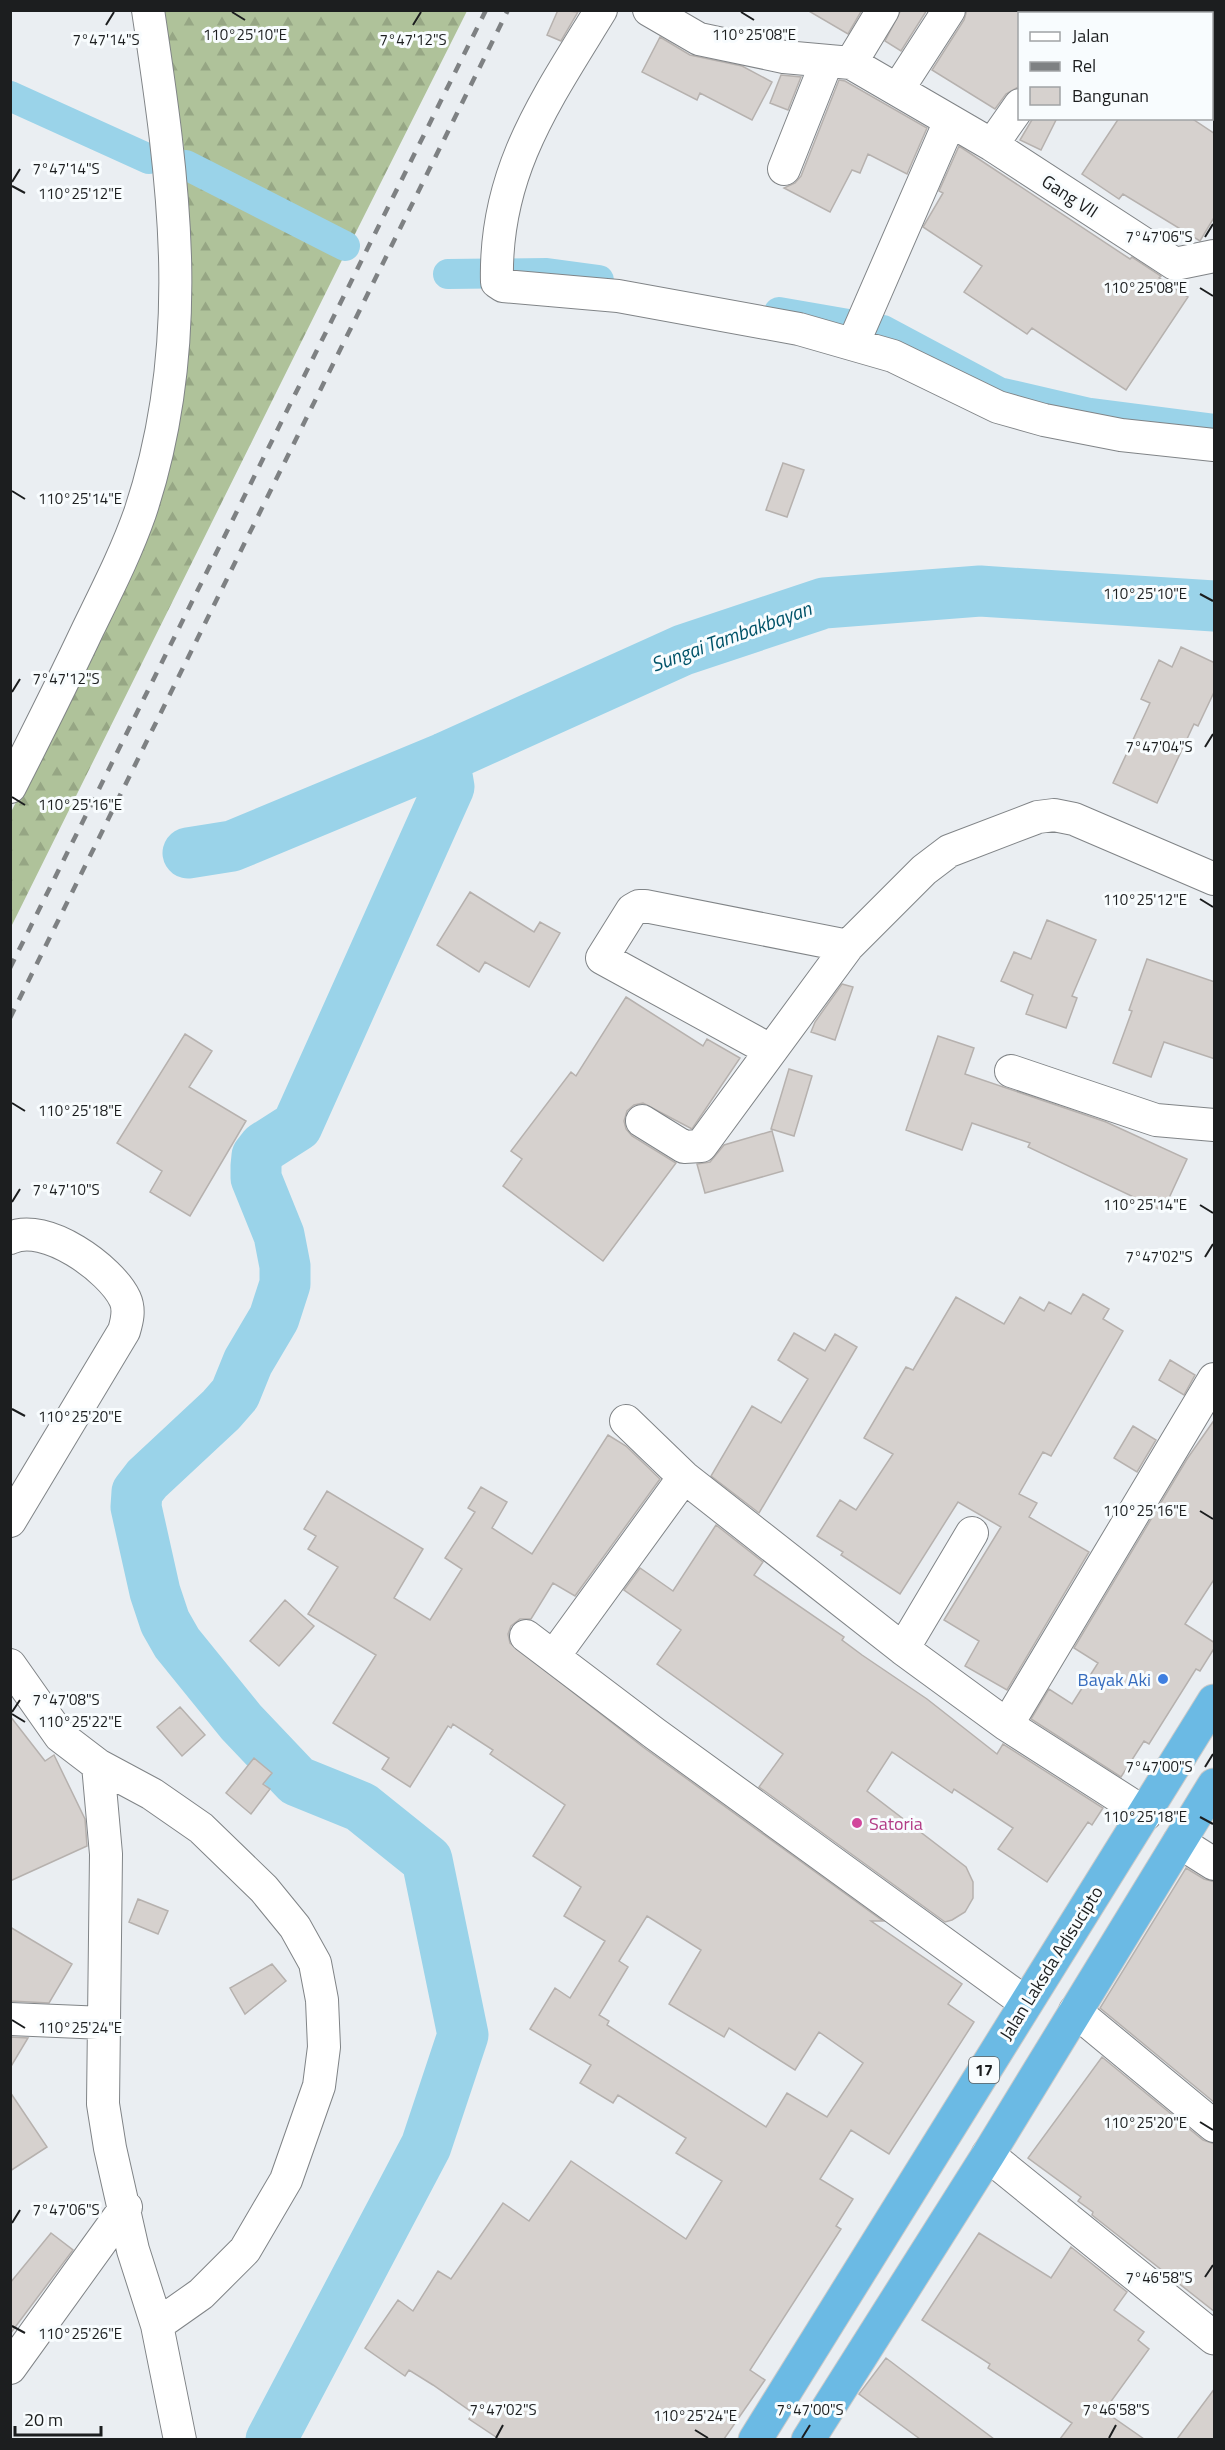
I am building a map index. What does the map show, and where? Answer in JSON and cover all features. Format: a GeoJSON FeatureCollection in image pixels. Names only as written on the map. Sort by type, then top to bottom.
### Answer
{"type":"FeatureCollection","features":[{"type":"Feature","properties":{"kind":"highway","name":"Jalan Laksda Adisucipto"},"geometry":{"type":"LineString","coordinates":[[755,2439],[1215,1701]]}},
{"type":"Feature","properties":{"kind":"highway"},"geometry":{"type":"LineString","coordinates":[[808,2439],[987,2155],[1215,1785]]}},
{"type":"Feature","properties":{"kind":"street"},"geometry":{"type":"LineString","coordinates":[[10,787],[119,565],[139,514],[160,442],[176,333],[177,294],[169,146],[148,10]]}},
{"type":"Feature","properties":{"kind":"street"},"geometry":{"type":"LineString","coordinates":[[601,10],[536,119],[513,168],[501,221],[497,271],[503,286],[618,296],[799,329],[859,329],[893,356],[998,407],[1044,420],[1121,435],[1215,445]]}},
{"type":"Feature","properties":{"kind":"street"},"geometry":{"type":"LineString","coordinates":[[649,10],[699,39],[784,57],[839,62]]}},
{"type":"Feature","properties":{"kind":"street"},"geometry":{"type":"LineString","coordinates":[[784,170],[839,62],[883,10]]}},
{"type":"Feature","properties":{"kind":"street"},"geometry":{"type":"LineString","coordinates":[[898,90],[950,10]]}},
{"type":"Feature","properties":{"kind":"street","name":"Gang VII"},"geometry":{"type":"LineString","coordinates":[[839,62],[898,90],[992,145],[1175,264],[1215,256]]}},
{"type":"Feature","properties":{"kind":"street"},"geometry":{"type":"LineString","coordinates":[[992,145],[1018,108]]}},
{"type":"Feature","properties":{"kind":"street"},"geometry":{"type":"LineString","coordinates":[[859,329],[950,121]]}},
{"type":"Feature","properties":{"kind":"street"},"geometry":{"type":"LineString","coordinates":[[642,1121],[684,1147],[701,1146],[848,946],[924,870],[949,851],[1038,817],[1054,815],[1074,819],[1215,879]]}},
{"type":"Feature","properties":{"kind":"street"},"geometry":{"type":"LineString","coordinates":[[770,1050],[602,958],[632,910],[645,906],[848,946]]}},
{"type":"Feature","properties":{"kind":"street"},"geometry":{"type":"LineString","coordinates":[[1011,1071],[1156,1120],[1215,1125]]}},
{"type":"Feature","properties":{"kind":"street"},"geometry":{"type":"LineString","coordinates":[[10,1238],[18,1234],[56,1239],[106,1272],[126,1300],[128,1315],[124,1331],[10,1521]]}},
{"type":"Feature","properties":{"kind":"street"},"geometry":{"type":"LineString","coordinates":[[1007,1725],[1214,1378]]}},
{"type":"Feature","properties":{"kind":"street"},"geometry":{"type":"LineString","coordinates":[[626,1421],[684,1477],[903,1649],[1007,1725],[1146,1814]]}},
{"type":"Feature","properties":{"kind":"street"},"geometry":{"type":"LineString","coordinates":[[554,1656],[684,1477]]}},
{"type":"Feature","properties":{"kind":"street"},"geometry":{"type":"LineString","coordinates":[[903,1649],[972,1533]]}},
{"type":"Feature","properties":{"kind":"street"},"geometry":{"type":"LineString","coordinates":[[526,1636],[654,1733],[1026,2003]]}},
{"type":"Feature","properties":{"kind":"street"},"geometry":{"type":"LineString","coordinates":[[10,1665],[60,1736],[98,1765],[152,1794],[201,1828],[264,1889],[295,1927],[315,1962],[322,2000],[324,2048],[318,2086],[286,2180],[245,2250],[201,2294],[157,2325]]}},
{"type":"Feature","properties":{"kind":"street"},"geometry":{"type":"LineString","coordinates":[[98,1765],[106,1854],[103,2104],[110,2148],[126,2207],[133,2250],[157,2325],[180,2439]]}},
{"type":"Feature","properties":{"kind":"street"},"geometry":{"type":"LineString","coordinates":[[1179,1842],[1215,1864]]}},
{"type":"Feature","properties":{"kind":"street"},"geometry":{"type":"LineString","coordinates":[[1075,2012],[1215,2126]]}},
{"type":"Feature","properties":{"kind":"street"},"geometry":{"type":"LineString","coordinates":[[10,2019],[104,2022]]}},
{"type":"Feature","properties":{"kind":"street"},"geometry":{"type":"LineString","coordinates":[[987,2155],[1215,2338]]}},
{"type":"Feature","properties":{"kind":"street"},"geometry":{"type":"LineString","coordinates":[[10,2368],[126,2207]]}},
{"type":"Feature","properties":{"kind":"green space"},"geometry":{"type":"Polygon","coordinates":[[[164,11],[467,11],[352,240],[185,156],[164,11]]]}},
{"type":"Feature","properties":{"kind":"green space"},"geometry":{"type":"Polygon","coordinates":[[[185,179],[343,258],[11,927],[11,812],[62,711],[172,455],[184,386],[189,318],[190,283],[185,179]]]}},
{"type":"Feature","properties":{"kind":"building"},"geometry":{"type":"Polygon","coordinates":[[[558,10],[578,12],[561,41],[547,35],[558,10]]]}},
{"type":"Feature","properties":{"kind":"building"},"geometry":{"type":"Polygon","coordinates":[[[807,10],[862,10],[848,34],[807,10]]]}},
{"type":"Feature","properties":{"kind":"building"},"geometry":{"type":"Polygon","coordinates":[[[901,10],[927,10],[901,51],[885,41],[901,10]]]}},
{"type":"Feature","properties":{"kind":"building"},"geometry":{"type":"Polygon","coordinates":[[[967,10],[1020,10],[1018,12],[1018,87],[1006,94],[995,109],[932,70],[964,20],[967,10]]]}},
{"type":"Feature","properties":{"kind":"building"},"geometry":{"type":"Polygon","coordinates":[[[660,37],[690,55],[742,66],[772,82],[752,120],[700,93],[697,100],[642,72],[660,37]]]}},
{"type":"Feature","properties":{"kind":"building"},"geometry":{"type":"Polygon","coordinates":[[[781,75],[801,77],[788,110],[770,103],[781,75]]]}},
{"type":"Feature","properties":{"kind":"building"},"geometry":{"type":"Polygon","coordinates":[[[839,80],[845,81],[927,128],[907,174],[868,154],[860,173],[852,170],[830,212],[784,188],[795,183],[801,176],[839,80]]]}},
{"type":"Feature","properties":{"kind":"building"},"geometry":{"type":"Polygon","coordinates":[[[1032,120],[1056,120],[1041,150],[1020,140],[1032,120]]]}},
{"type":"Feature","properties":{"kind":"building"},"geometry":{"type":"Polygon","coordinates":[[[1118,120],[1194,120],[1215,134],[1215,216],[1200,241],[1123,194],[1119,199],[1082,174],[1118,120]]]}},
{"type":"Feature","properties":{"kind":"building"},"geometry":{"type":"Polygon","coordinates":[[[959,146],[1130,259],[1132,257],[1161,276],[1159,278],[1188,297],[1126,390],[1032,328],[1027,334],[964,292],[982,266],[923,227],[943,193],[939,191],[959,146]]]}},
{"type":"Feature","properties":{"kind":"building"},"geometry":{"type":"Polygon","coordinates":[[[783,463],[804,470],[787,517],[766,510],[783,463]]]}},
{"type":"Feature","properties":{"kind":"building"},"geometry":{"type":"Polygon","coordinates":[[[1181,647],[1215,663],[1215,690],[1198,726],[1194,724],[1157,803],[1113,783],[1150,703],[1141,699],[1159,660],[1172,667],[1181,647]]]}},
{"type":"Feature","properties":{"kind":"building"},"geometry":{"type":"Polygon","coordinates":[[[470,892],[534,932],[540,922],[560,933],[529,987],[485,962],[479,972],[437,945],[470,892]]]}},
{"type":"Feature","properties":{"kind":"building"},"geometry":{"type":"Polygon","coordinates":[[[1047,920],[1096,940],[1072,996],[1077,998],[1066,1028],[1026,1014],[1033,995],[1001,981],[1014,952],[1031,959],[1047,920]]]}},
{"type":"Feature","properties":{"kind":"building"},"geometry":{"type":"Polygon","coordinates":[[[1147,959],[1215,982],[1215,1059],[1164,1042],[1151,1077],[1113,1063],[1132,1011],[1129,1010],[1147,959]]]}},
{"type":"Feature","properties":{"kind":"building"},"geometry":{"type":"Polygon","coordinates":[[[842,984],[853,987],[835,1040],[811,1032],[815,1022],[842,984]]]}},
{"type":"Feature","properties":{"kind":"building"},"geometry":{"type":"Polygon","coordinates":[[[626,997],[703,1046],[707,1039],[740,1058],[692,1129],[643,1103],[634,1105],[627,1111],[624,1121],[626,1129],[632,1136],[676,1163],[603,1261],[503,1186],[522,1159],[511,1151],[571,1072],[576,1076],[626,997]]]}},
{"type":"Feature","properties":{"kind":"building"},"geometry":{"type":"Polygon","coordinates":[[[185,1034],[212,1051],[189,1087],[246,1121],[190,1216],[150,1192],[162,1171],[117,1143],[185,1034]]]}},
{"type":"Feature","properties":{"kind":"building"},"geometry":{"type":"Polygon","coordinates":[[[938,1036],[974,1048],[965,1074],[1106,1122],[1187,1159],[1163,1211],[1028,1147],[1030,1143],[972,1123],[962,1150],[906,1130],[938,1036]]]}},
{"type":"Feature","properties":{"kind":"building"},"geometry":{"type":"Polygon","coordinates":[[[789,1069],[812,1076],[794,1136],[771,1129],[789,1069]]]}},
{"type":"Feature","properties":{"kind":"building"},"geometry":{"type":"Polygon","coordinates":[[[772,1131],[783,1171],[705,1193],[697,1164],[710,1162],[724,1145],[772,1131]]]}},
{"type":"Feature","properties":{"kind":"building"},"geometry":{"type":"Polygon","coordinates":[[[1083,1294],[1109,1309],[1103,1319],[1123,1331],[1051,1456],[1043,1452],[1019,1494],[1037,1503],[1029,1517],[1089,1552],[1007,1690],[965,1666],[979,1641],[944,1620],[1001,1527],[958,1502],[900,1594],[841,1555],[843,1552],[817,1536],[840,1500],[856,1510],[893,1454],[864,1438],[906,1367],[913,1370],[956,1297],[1004,1324],[1020,1297],[1044,1311],[1049,1302],[1071,1314],[1083,1294]]]}},
{"type":"Feature","properties":{"kind":"building"},"geometry":{"type":"Polygon","coordinates":[[[794,1333],[825,1351],[835,1334],[857,1347],[759,1513],[711,1476],[752,1406],[781,1423],[808,1379],[778,1360],[794,1333]]]}},
{"type":"Feature","properties":{"kind":"building"},"geometry":{"type":"Polygon","coordinates":[[[1170,1360],[1195,1375],[1184,1395],[1159,1380],[1170,1360]]]}},
{"type":"Feature","properties":{"kind":"building"},"geometry":{"type":"Polygon","coordinates":[[[1215,1419],[1215,1578],[1185,1624],[1215,1643],[1215,1647],[1200,1671],[1196,1669],[1149,1744],[1144,1741],[1121,1777],[1031,1719],[1049,1689],[1072,1704],[1098,1663],[1074,1648],[1187,1459],[1215,1419]]]}},
{"type":"Feature","properties":{"kind":"building"},"geometry":{"type":"Polygon","coordinates":[[[1133,1426],[1156,1440],[1137,1472],[1114,1458],[1133,1426]]]}},
{"type":"Feature","properties":{"kind":"building"},"geometry":{"type":"Polygon","coordinates":[[[608,1435],[626,1446],[660,1479],[575,1596],[553,1583],[531,1619],[520,1619],[511,1626],[508,1634],[510,1643],[643,1747],[883,1921],[871,1921],[962,1984],[948,2004],[974,2022],[889,2154],[851,2130],[820,2179],[853,2199],[836,2226],[841,2229],[750,2370],[765,2380],[724,2439],[499,2439],[469,2419],[473,2413],[433,2385],[409,2370],[405,2376],[365,2348],[398,2300],[413,2311],[438,2271],[451,2279],[503,2203],[529,2221],[571,2161],[686,2239],[722,2181],[676,2153],[686,2138],[618,2095],[613,2103],[580,2083],[591,2065],[530,2029],[555,1988],[570,1998],[605,1941],[564,1916],[581,1887],[533,1856],[565,1805],[490,1754],[493,1750],[453,1724],[451,1728],[448,1726],[410,1787],[382,1769],[389,1758],[333,1723],[376,1655],[308,1614],[338,1567],[308,1549],[316,1536],[304,1529],[327,1491],[423,1549],[394,1598],[430,1620],[462,1569],[445,1558],[475,1512],[468,1508],[481,1487],[507,1502],[492,1528],[532,1554],[608,1435]],[[647,1916],[619,1961],[628,1967],[599,2015],[609,2021],[607,2025],[766,2127],[787,2093],[827,2117],[863,2063],[819,2032],[795,2070],[729,2028],[724,2037],[669,2004],[701,1950],[647,1916]]]}},
{"type":"Feature","properties":{"kind":"building"},"geometry":{"type":"Polygon","coordinates":[[[716,1525],[763,1562],[754,1575],[844,1637],[842,1640],[927,1699],[997,1754],[1003,1744],[1103,1808],[1092,1825],[1088,1822],[1047,1882],[998,1849],[1013,1828],[954,1789],[952,1793],[892,1752],[867,1791],[966,1867],[973,1882],[973,1898],[965,1912],[952,1920],[945,1922],[759,1787],[783,1754],[657,1664],[681,1630],[624,1590],[640,1568],[673,1591],[716,1525]]]}},
{"type":"Feature","properties":{"kind":"building"},"geometry":{"type":"Polygon","coordinates":[[[285,1600],[314,1626],[279,1666],[250,1641],[285,1600]]]}},
{"type":"Feature","properties":{"kind":"building"},"geometry":{"type":"Polygon","coordinates":[[[180,1707],[205,1735],[182,1756],[157,1727],[180,1707]]]}},
{"type":"Feature","properties":{"kind":"building"},"geometry":{"type":"Polygon","coordinates":[[[10,1716],[45,1761],[54,1755],[85,1819],[87,1846],[10,1881],[10,1716]]]}},
{"type":"Feature","properties":{"kind":"building"},"geometry":{"type":"Polygon","coordinates":[[[254,1758],[272,1773],[263,1784],[270,1789],[251,1814],[226,1793],[254,1758]]]}},
{"type":"Feature","properties":{"kind":"building"},"geometry":{"type":"Polygon","coordinates":[[[1186,1868],[1204,1879],[1215,1882],[1215,2103],[1100,2008],[1186,1868]]]}},
{"type":"Feature","properties":{"kind":"building"},"geometry":{"type":"Polygon","coordinates":[[[138,1899],[168,1911],[158,1934],[129,1922],[138,1899]]]}},
{"type":"Feature","properties":{"kind":"building"},"geometry":{"type":"Polygon","coordinates":[[[10,1927],[72,1964],[49,2003],[10,2001],[10,1927]]]}},
{"type":"Feature","properties":{"kind":"building"},"geometry":{"type":"Polygon","coordinates":[[[272,1964],[286,1981],[245,2014],[230,1988],[272,1964]]]}},
{"type":"Feature","properties":{"kind":"building"},"geometry":{"type":"Polygon","coordinates":[[[10,2037],[28,2038],[10,2068],[10,2037]]]}},
{"type":"Feature","properties":{"kind":"building"},"geometry":{"type":"Polygon","coordinates":[[[1102,2057],[1203,2140],[1215,2144],[1215,2312],[1092,2215],[1093,2212],[1078,2201],[1081,2197],[1028,2158],[1102,2057]]]}},
{"type":"Feature","properties":{"kind":"building"},"geometry":{"type":"Polygon","coordinates":[[[10,2092],[47,2147],[10,2171],[10,2092]]]}},
{"type":"Feature","properties":{"kind":"building"},"geometry":{"type":"Polygon","coordinates":[[[51,2233],[73,2250],[10,2334],[10,2283],[51,2233]]]}},
{"type":"Feature","properties":{"kind":"building"},"geometry":{"type":"Polygon","coordinates":[[[979,2233],[1051,2278],[1071,2247],[1127,2292],[1114,2310],[1144,2332],[1138,2340],[1149,2349],[1104,2411],[1144,2439],[1060,2439],[1072,2423],[988,2368],[990,2364],[922,2320],[979,2233]]]}},
{"type":"Feature","properties":{"kind":"building"},"geometry":{"type":"Polygon","coordinates":[[[886,2358],[994,2439],[920,2439],[859,2394],[886,2358]]]}},
{"type":"Feature","properties":{"kind":"building"},"geometry":{"type":"Polygon","coordinates":[[[1215,2388],[1215,2439],[1177,2439],[1215,2388]]]}},
{"type":"Feature","properties":{"kind":"waterway"},"geometry":{"type":"LineString","coordinates":[[10,96],[149,159]]}},
{"type":"Feature","properties":{"kind":"waterway"},"geometry":{"type":"LineString","coordinates":[[186,165],[345,246]]}},
{"type":"Feature","properties":{"kind":"waterway"},"geometry":{"type":"LineString","coordinates":[[448,274],[547,273],[599,280]]}},
{"type":"Feature","properties":{"kind":"waterway"},"geometry":{"type":"LineString","coordinates":[[779,312],[883,330],[999,392],[1090,413],[1214,429]]}},
{"type":"Feature","properties":{"kind":"waterway","name":"Sungai Tambakbayan"},"geometry":{"type":"LineString","coordinates":[[188,853],[232,846],[444,758],[683,650],[824,603],[980,591],[1214,606]]}},
{"type":"Feature","properties":{"kind":"waterway"},"geometry":{"type":"LineString","coordinates":[[271,2440],[426,2146],[463,2035],[427,1860],[361,1807],[297,1781],[241,1722],[177,1643],[165,1622],[155,1592],[136,1507],[137,1492],[147,1479],[235,1394],[248,1362],[274,1318],[285,1284],[285,1266],[279,1235],[256,1178],[257,1156],[264,1147],[297,1126],[449,787],[444,758]]}},
{"type":"Feature","properties":{"kind":"railway"},"geometry":{"type":"LineString","coordinates":[[10,968],[486,10]]}},
{"type":"Feature","properties":{"kind":"railway"},"geometry":{"type":"LineString","coordinates":[[10,1018],[508,10]]}},
{"type":"Feature","properties":{"kind":"place","name":"Bayak Aki"},"geometry":{"type":"Point","coordinates":[1163,1679]}},
{"type":"Feature","properties":{"kind":"place","name":"Satoria"},"geometry":{"type":"Point","coordinates":[857,1823]}}]}
